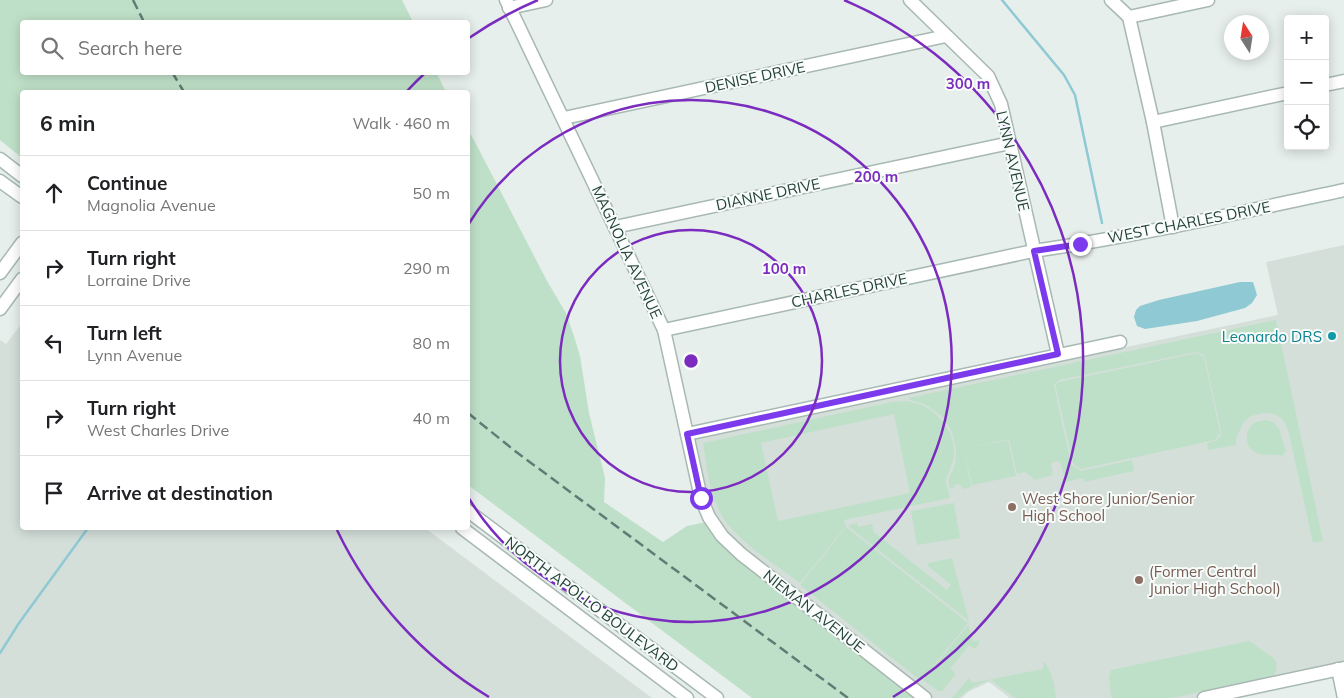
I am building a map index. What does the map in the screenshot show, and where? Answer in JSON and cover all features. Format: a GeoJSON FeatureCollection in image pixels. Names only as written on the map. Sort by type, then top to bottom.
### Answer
{"type":"FeatureCollection","features":[{"type":"Feature","properties":{"kind":"street"},"geometry":{"type":"LineString","coordinates":[[508,4],[546,0]]}},
{"type":"Feature","properties":{"kind":"street","name":"LYNN AVENUE"},"geometry":{"type":"LineString","coordinates":[[910,0],[988,76],[1000,104],[1058,354]]}},
{"type":"Feature","properties":{"kind":"street"},"geometry":{"type":"LineString","coordinates":[[1111,0],[1129,17],[1153,122],[1173,227]]}},
{"type":"Feature","properties":{"kind":"street"},"geometry":{"type":"LineString","coordinates":[[1129,17],[1208,0]]}},
{"type":"Feature","properties":{"kind":"street","name":"MAGNOLIA AVENUE"},"geometry":{"type":"LineString","coordinates":[[508,4],[664,330],[701,498],[709,517]]}},
{"type":"Feature","properties":{"kind":"street","name":"DENISE DRIVE"},"geometry":{"type":"LineString","coordinates":[[564,118],[946,36]]}},
{"type":"Feature","properties":{"kind":"street"},"geometry":{"type":"LineString","coordinates":[[1329,83],[1344,80]]}},
{"type":"Feature","properties":{"kind":"street"},"geometry":{"type":"LineString","coordinates":[[1153,122],[1284,94]]}},
{"type":"Feature","properties":{"kind":"street","name":"DIANNE DRIVE"},"geometry":{"type":"LineString","coordinates":[[615,227],[1010,143]]}},
{"type":"Feature","properties":{"kind":"street"},"geometry":{"type":"LineString","coordinates":[[0,159],[20,174]]}},
{"type":"Feature","properties":{"kind":"street"},"geometry":{"type":"LineString","coordinates":[[0,181],[20,196]]}},
{"type":"Feature","properties":{"kind":"street","name":"WEST CHARLES DRIVE"},"geometry":{"type":"LineString","coordinates":[[1034,251],[1173,227],[1344,190]]}},
{"type":"Feature","properties":{"kind":"street"},"geometry":{"type":"LineString","coordinates":[[0,273],[20,247]]}},
{"type":"Feature","properties":{"kind":"street","name":"CHARLES DRIVE"},"geometry":{"type":"LineString","coordinates":[[664,330],[1034,251]]}},
{"type":"Feature","properties":{"kind":"street"},"geometry":{"type":"LineString","coordinates":[[0,309],[20,283]]}},
{"type":"Feature","properties":{"kind":"street"},"geometry":{"type":"LineString","coordinates":[[687,434],[1120,342]]}},
{"type":"Feature","properties":{"kind":"street","name":"NORTH APOLLO BOULEVARD"},"geometry":{"type":"LineString","coordinates":[[470,512],[717,698]]}},
{"type":"Feature","properties":{"kind":"street","name":"NIEMAN AVENUE"},"geometry":{"type":"LineString","coordinates":[[709,517],[722,536],[741,554],[925,698]]}},
{"type":"Feature","properties":{"kind":"street","name":"NORTH APOLLO BOULEVARD"},"geometry":{"type":"LineString","coordinates":[[465,530],[687,698]]}},
{"type":"Feature","properties":{"kind":"street"},"geometry":{"type":"LineString","coordinates":[[1208,698],[1341,669],[1344,698]]}},
{"type":"Feature","properties":{"kind":"shaded area","name":"West Shore Junior/Senior High School"},"geometry":{"type":"Polygon","coordinates":[[[1344,245],[1344,668],[1213,698],[1010,698],[989,682],[968,692],[962,698],[925,698],[741,554],[709,517],[689,439],[1278,315],[1266,262],[1344,245]]]}},
{"type":"Feature","properties":{"kind":"shaded area"},"geometry":{"type":"Polygon","coordinates":[[[20,326],[20,530],[428,530],[652,698],[0,698],[0,340],[6,344],[20,326]]]}},
{"type":"Feature","properties":{"kind":"green space"},"geometry":{"type":"Polygon","coordinates":[[[0,0],[402,0],[412,20],[20,20],[20,75],[438,75],[445,90],[20,90],[20,156],[0,140],[0,0]]]}},
{"type":"Feature","properties":{"kind":"green space"},"geometry":{"type":"Polygon","coordinates":[[[470,133],[547,281],[566,313],[580,356],[589,413],[605,478],[604,502],[663,542],[687,526],[706,522],[917,698],[752,698],[470,486],[470,133]]]}},
{"type":"Feature","properties":{"kind":"green space"},"geometry":{"type":"Polygon","coordinates":[[[1276,320],[1323,541],[1313,543],[1288,429],[1282,419],[1268,413],[1251,416],[1243,423],[1236,438],[1236,445],[1208,450],[1207,443],[1217,440],[1221,432],[1205,357],[1202,354],[1196,352],[1059,380],[1054,385],[1073,466],[1081,471],[1132,460],[1134,471],[1084,482],[1083,478],[1066,482],[1060,462],[1057,461],[1051,463],[1053,475],[1034,480],[1025,472],[1017,474],[1009,439],[964,449],[1008,440],[1016,476],[972,485],[965,454],[971,486],[963,489],[960,484],[954,485],[954,488],[950,489],[949,478],[954,468],[956,454],[952,432],[943,417],[934,410],[908,398],[1276,320]]]}},
{"type":"Feature","properties":{"kind":"green space"},"geometry":{"type":"Polygon","coordinates":[[[1197,353],[1204,357],[1220,433],[1215,440],[1081,469],[1073,463],[1056,384],[1197,353]]]}},
{"type":"Feature","properties":{"kind":"green space"},"geometry":{"type":"Polygon","coordinates":[[[907,401],[924,406],[938,416],[951,434],[954,456],[946,482],[950,498],[844,520],[846,526],[800,583],[757,552],[727,523],[714,497],[709,480],[703,443],[892,402],[907,401]],[[894,414],[761,443],[778,521],[910,493],[894,414]]]}},
{"type":"Feature","properties":{"kind":"green space"},"geometry":{"type":"Polygon","coordinates":[[[1265,420],[1273,422],[1279,429],[1286,451],[1283,455],[1260,454],[1249,447],[1247,435],[1250,427],[1256,422],[1265,420]]]}},
{"type":"Feature","properties":{"kind":"green space"},"geometry":{"type":"Polygon","coordinates":[[[954,503],[960,538],[917,545],[911,511],[954,503]]]}},
{"type":"Feature","properties":{"kind":"green space"},"geometry":{"type":"Polygon","coordinates":[[[857,523],[858,527],[872,524],[874,532],[947,590],[951,585],[928,566],[928,563],[952,558],[969,621],[849,527],[849,525],[857,523]]]}},
{"type":"Feature","properties":{"kind":"green space"},"geometry":{"type":"Polygon","coordinates":[[[846,527],[968,623],[921,681],[800,585],[846,527]]]}},
{"type":"Feature","properties":{"kind":"green space"},"geometry":{"type":"Polygon","coordinates":[[[968,625],[973,641],[979,640],[979,643],[975,649],[969,645],[950,669],[955,675],[942,691],[938,691],[923,680],[968,625]]]}},
{"type":"Feature","properties":{"kind":"green space"},"geometry":{"type":"Polygon","coordinates":[[[1249,641],[1274,658],[1277,667],[1274,676],[1172,698],[1112,698],[1109,677],[1111,670],[1249,641]]]}},
{"type":"Feature","properties":{"kind":"green space"},"geometry":{"type":"Polygon","coordinates":[[[1043,661],[1051,673],[1056,698],[1015,698],[991,680],[974,687],[959,698],[952,698],[969,678],[972,683],[1043,669],[1043,661]]]}},
{"type":"Feature","properties":{"kind":"water"},"geometry":{"type":"Polygon","coordinates":[[[1240,282],[1253,282],[1257,295],[1252,303],[1245,308],[1197,321],[1145,329],[1137,326],[1134,317],[1136,310],[1140,306],[1240,282]]]}},
{"type":"Feature","properties":{"kind":"waterway"},"geometry":{"type":"LineString","coordinates":[[1002,0],[1064,75],[1075,95],[1102,223]]}},
{"type":"Feature","properties":{"kind":"waterway"},"geometry":{"type":"LineString","coordinates":[[0,653],[19,623],[87,530]]}},
{"type":"Feature","properties":{"kind":"railway"},"geometry":{"type":"LineString","coordinates":[[133,0],[143,20]]}},
{"type":"Feature","properties":{"kind":"railway"},"geometry":{"type":"LineString","coordinates":[[174,75],[183,90]]}},
{"type":"Feature","properties":{"kind":"railway"},"geometry":{"type":"LineString","coordinates":[[470,415],[515,451],[848,698]]}},
{"type":"Feature","properties":{"kind":"place","name":"Leonardo DRS"},"geometry":{"type":"Point","coordinates":[1332,336]}},
{"type":"Feature","properties":{"kind":"place","name":"West Shore Junior/Senior High School"},"geometry":{"type":"Point","coordinates":[1012,507]}},
{"type":"Feature","properties":{"kind":"place","name":"(Former Central Junior High School)"},"geometry":{"type":"Point","coordinates":[1139,580]}},
{"type":"Feature","properties":{"kind":"route"},"geometry":{"type":"LineString","coordinates":[[701,498],[687,434],[1058,354],[1034,251],[1080,244]]}}]}
